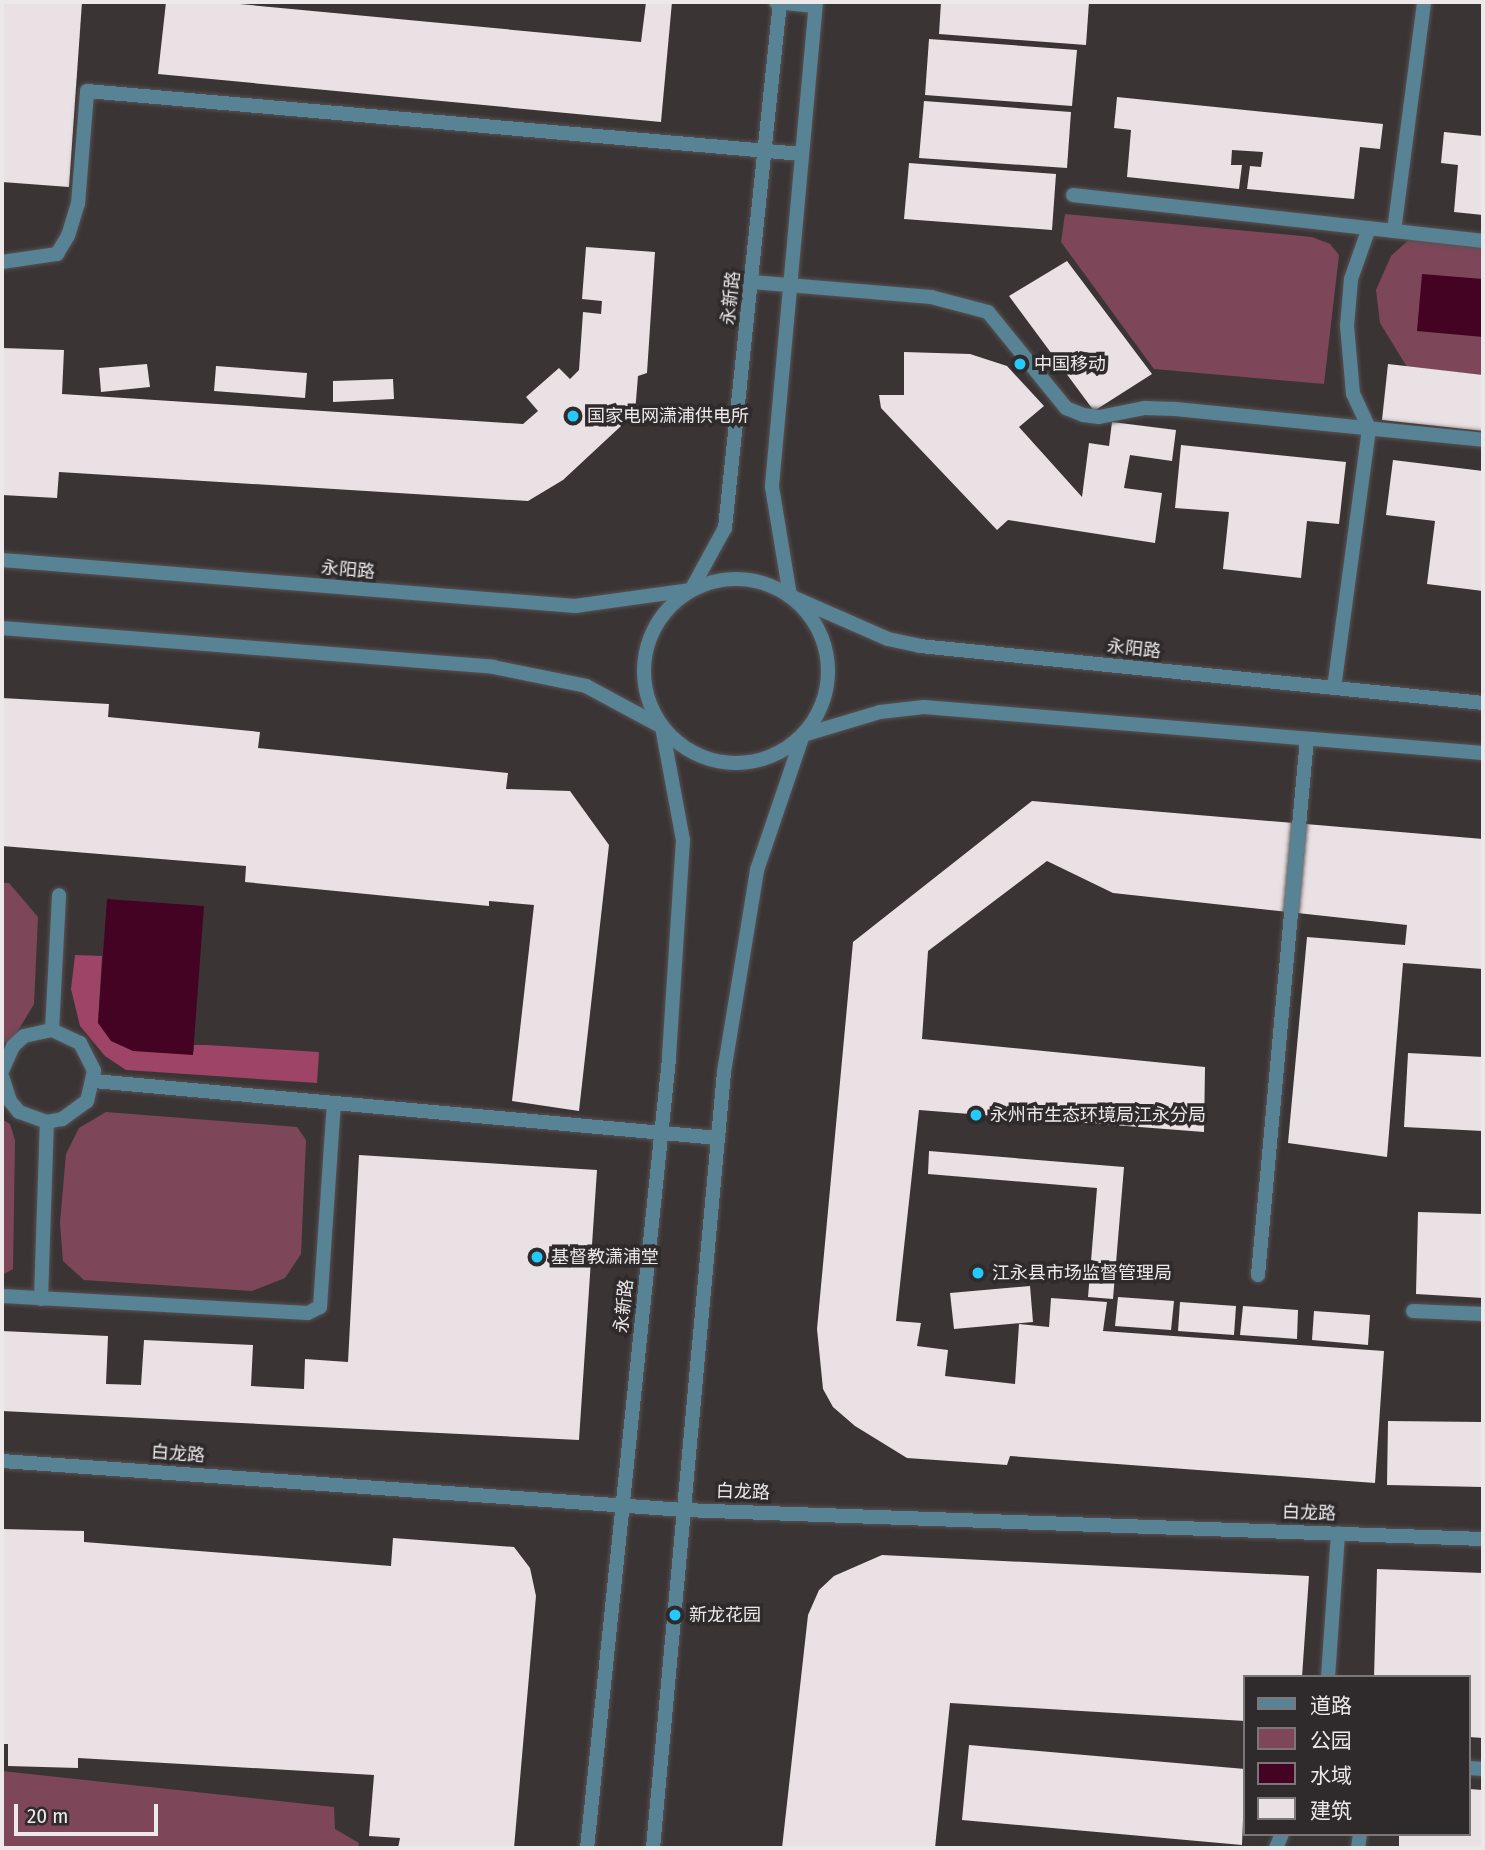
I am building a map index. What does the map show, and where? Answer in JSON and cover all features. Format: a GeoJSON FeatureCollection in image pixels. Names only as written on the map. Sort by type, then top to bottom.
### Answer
{"type":"FeatureCollection","features":[{"type":"Feature","properties":{"kind":"street"},"geometry":{"type":"LineString","coordinates":[[779,2],[816,4],[772,487],[790,596]]}},
{"type":"Feature","properties":{"kind":"street","name":"永新路"},"geometry":{"type":"LineString","coordinates":[[691,590],[725,528],[767,150],[779,2]]}},
{"type":"Feature","properties":{"kind":"street"},"geometry":{"type":"LineString","coordinates":[[1394,231],[1424,2]]}},
{"type":"Feature","properties":{"kind":"street"},"geometry":{"type":"LineString","coordinates":[[2,262],[18,263],[57,254],[68,236],[78,204],[87,91],[802,154]]}},
{"type":"Feature","properties":{"kind":"street"},"geometry":{"type":"LineString","coordinates":[[1073,195],[1483,241]]}},
{"type":"Feature","properties":{"kind":"street"},"geometry":{"type":"LineString","coordinates":[[1334,688],[1369,428],[1353,394],[1347,326],[1350,279],[1368,228]]}},
{"type":"Feature","properties":{"kind":"street"},"geometry":{"type":"LineString","coordinates":[[752,282],[953,300],[988,312],[1066,408],[1083,415],[1099,417],[1145,408],[1175,409],[1483,440]]}},
{"type":"Feature","properties":{"kind":"street","name":"永阳路"},"geometry":{"type":"LineString","coordinates":[[2,559],[575,606],[691,590]]}},
{"type":"Feature","properties":{"kind":"street"},"geometry":{"type":"LineString","coordinates":[[653,1848],[724,1072],[757,870],[803,735],[818,714],[827,689],[828,663],[816,626],[790,596],[768,584],[741,578],[715,580],[691,590],[670,606],[645,652],[646,691],[662,727]]}},
{"type":"Feature","properties":{"kind":"street","name":"永阳路"},"geometry":{"type":"LineString","coordinates":[[790,596],[888,639],[920,646],[1483,703]]}},
{"type":"Feature","properties":{"kind":"street"},"geometry":{"type":"LineString","coordinates":[[2,628],[493,667],[586,686],[662,727],[681,745],[730,763],[756,761],[782,751],[803,735],[880,712],[924,707],[1483,753]]}},
{"type":"Feature","properties":{"kind":"street","name":"永新路"},"geometry":{"type":"LineString","coordinates":[[587,1848],[662,1133],[683,840],[662,727]]}},
{"type":"Feature","properties":{"kind":"street"},"geometry":{"type":"LineString","coordinates":[[1258,1275],[1307,739]]}},
{"type":"Feature","properties":{"kind":"street"},"geometry":{"type":"LineString","coordinates":[[52,1030],[60,895]]}},
{"type":"Feature","properties":{"kind":"street"},"geometry":{"type":"LineString","coordinates":[[52,1030],[80,1043],[89,1056],[94,1081],[87,1101],[76,1112],[47,1122],[19,1112],[9,1101],[2,1074],[13,1046],[24,1036],[52,1030]]}},
{"type":"Feature","properties":{"kind":"street"},"geometry":{"type":"LineString","coordinates":[[94,1081],[719,1138]]}},
{"type":"Feature","properties":{"kind":"street"},"geometry":{"type":"LineString","coordinates":[[2,1296],[308,1313],[320,1307],[334,1103]]}},
{"type":"Feature","properties":{"kind":"street"},"geometry":{"type":"LineString","coordinates":[[41,1299],[47,1122]]}},
{"type":"Feature","properties":{"kind":"street"},"geometry":{"type":"LineString","coordinates":[[1413,1311],[1483,1314]]}},
{"type":"Feature","properties":{"kind":"street","name":"白龙路"},"geometry":{"type":"LineString","coordinates":[[2,1461],[684,1510],[1483,1539]]}},
{"type":"Feature","properties":{"kind":"street"},"geometry":{"type":"LineString","coordinates":[[1328,1675],[1338,1534]]}},
{"type":"Feature","properties":{"kind":"green space"},"geometry":{"type":"Polygon","coordinates":[[[1065,214],[1312,237],[1330,244],[1339,255],[1324,384],[1154,369],[1061,242],[1065,214]]]}},
{"type":"Feature","properties":{"kind":"green space"},"geometry":{"type":"Polygon","coordinates":[[[1415,234],[1483,241],[1483,375],[1407,367],[1380,323],[1376,290],[1391,256],[1415,234]]]}},
{"type":"Feature","properties":{"kind":"green space"},"geometry":{"type":"Polygon","coordinates":[[[2,883],[9,883],[38,917],[34,1004],[13,1039],[2,1044],[2,883]]]}},
{"type":"Feature","properties":{"kind":"green space"},"geometry":{"type":"Polygon","coordinates":[[[106,1112],[297,1127],[306,1140],[301,1254],[285,1278],[252,1291],[84,1280],[63,1261],[60,1223],[66,1154],[79,1128],[106,1112]]]}},
{"type":"Feature","properties":{"kind":"green space"},"geometry":{"type":"Polygon","coordinates":[[[2,1119],[10,1124],[15,1140],[13,1269],[4,1274],[2,1119]]]}},
{"type":"Feature","properties":{"kind":"green space"},"geometry":{"type":"Polygon","coordinates":[[[2,1771],[334,1807],[335,1829],[359,1843],[358,1848],[2,1848],[2,1771]]]}},
{"type":"Feature","properties":{"kind":"shaded area"},"geometry":{"type":"Polygon","coordinates":[[[75,955],[102,956],[98,1023],[193,1054],[194,1045],[319,1052],[317,1083],[126,1070],[105,1056],[80,1026],[71,989],[75,955]]]}},
{"type":"Feature","properties":{"kind":"water"},"geometry":{"type":"Polygon","coordinates":[[[1422,274],[1483,279],[1483,337],[1417,331],[1422,274]]]}},
{"type":"Feature","properties":{"kind":"water"},"geometry":{"type":"Polygon","coordinates":[[[107,899],[204,906],[193,1055],[133,1051],[111,1041],[98,1023],[107,899]]]}},
{"type":"Feature","properties":{"kind":"building"},"geometry":{"type":"Polygon","coordinates":[[[2,2],[82,2],[69,187],[2,182],[2,2]]]}},
{"type":"Feature","properties":{"kind":"building"},"geometry":{"type":"Polygon","coordinates":[[[166,2],[218,2],[641,42],[646,2],[672,2],[661,122],[158,74],[166,2]]]}},
{"type":"Feature","properties":{"kind":"building"},"geometry":{"type":"Polygon","coordinates":[[[941,2],[1089,2],[1086,45],[939,34],[941,2]]]}},
{"type":"Feature","properties":{"kind":"building"},"geometry":{"type":"Polygon","coordinates":[[[929,39],[1077,50],[1072,106],[925,95],[929,39]]]}},
{"type":"Feature","properties":{"kind":"building"},"geometry":{"type":"Polygon","coordinates":[[[1117,97],[1383,124],[1380,149],[1360,147],[1354,199],[1247,189],[1250,166],[1261,167],[1263,152],[1232,150],[1231,165],[1242,165],[1239,189],[1127,177],[1131,130],[1114,128],[1117,97]]]}},
{"type":"Feature","properties":{"kind":"building"},"geometry":{"type":"Polygon","coordinates":[[[924,101],[1071,112],[1067,168],[919,158],[924,101]]]}},
{"type":"Feature","properties":{"kind":"building"},"geometry":{"type":"Polygon","coordinates":[[[1444,132],[1483,136],[1483,215],[1454,212],[1458,165],[1441,163],[1444,132]]]}},
{"type":"Feature","properties":{"kind":"building"},"geometry":{"type":"Polygon","coordinates":[[[909,163],[1056,174],[1052,230],[904,219],[909,163]]]}},
{"type":"Feature","properties":{"kind":"building"},"geometry":{"type":"Polygon","coordinates":[[[586,247],[655,252],[647,373],[638,376],[635,413],[563,480],[528,501],[59,472],[57,498],[2,495],[2,348],[64,350],[62,394],[523,424],[538,411],[526,397],[559,368],[570,379],[579,370],[583,312],[601,314],[602,301],[582,299],[586,247]]]}},
{"type":"Feature","properties":{"kind":"building"},"geometry":{"type":"Polygon","coordinates":[[[1067,261],[1152,374],[1094,411],[1009,296],[1067,261]]]}},
{"type":"Feature","properties":{"kind":"building"},"geometry":{"type":"Polygon","coordinates":[[[904,352],[970,354],[1007,366],[1044,406],[1019,427],[1082,497],[1089,443],[1109,446],[1112,422],[1176,430],[1172,461],[1130,455],[1124,488],[1162,493],[1155,543],[1008,520],[997,530],[881,408],[879,395],[904,395],[904,352]]]}},
{"type":"Feature","properties":{"kind":"building"},"geometry":{"type":"Polygon","coordinates":[[[147,364],[150,387],[101,392],[99,368],[147,364]]]}},
{"type":"Feature","properties":{"kind":"building"},"geometry":{"type":"Polygon","coordinates":[[[1388,364],[1483,375],[1483,431],[1382,420],[1388,364]]]}},
{"type":"Feature","properties":{"kind":"building"},"geometry":{"type":"Polygon","coordinates":[[[216,366],[307,373],[305,398],[214,391],[216,366]]]}},
{"type":"Feature","properties":{"kind":"building"},"geometry":{"type":"Polygon","coordinates":[[[393,379],[394,399],[333,402],[333,381],[393,379]]]}},
{"type":"Feature","properties":{"kind":"building"},"geometry":{"type":"Polygon","coordinates":[[[1181,445],[1346,462],[1339,524],[1307,521],[1301,578],[1223,569],[1229,512],[1175,508],[1181,445]]]}},
{"type":"Feature","properties":{"kind":"building"},"geometry":{"type":"Polygon","coordinates":[[[1393,460],[1483,471],[1483,591],[1427,584],[1435,521],[1386,515],[1393,460]]]}},
{"type":"Feature","properties":{"kind":"building"},"geometry":{"type":"Polygon","coordinates":[[[2,698],[109,704],[108,717],[260,732],[258,748],[508,773],[506,789],[570,791],[609,845],[579,1111],[512,1101],[534,905],[489,901],[489,906],[245,882],[246,866],[2,846],[2,698]]]}},
{"type":"Feature","properties":{"kind":"building"},"geometry":{"type":"Polygon","coordinates":[[[1032,801],[1483,839],[1483,969],[1403,963],[1387,1157],[1288,1143],[1307,937],[1405,945],[1407,925],[1113,893],[1047,861],[928,951],[922,1039],[1205,1067],[1204,1132],[919,1110],[896,1321],[921,1323],[917,1346],[948,1350],[945,1376],[1015,1384],[1019,1324],[1049,1327],[1051,1298],[1107,1302],[1103,1331],[1384,1351],[1375,1483],[1010,1456],[1007,1465],[907,1458],[855,1426],[833,1407],[823,1389],[817,1329],[853,942],[1032,801]]]}},
{"type":"Feature","properties":{"kind":"building"},"geometry":{"type":"Polygon","coordinates":[[[1408,1053],[1483,1057],[1483,1131],[1404,1127],[1408,1053]]]}},
{"type":"Feature","properties":{"kind":"building"},"geometry":{"type":"Polygon","coordinates":[[[929,1151],[1124,1167],[1113,1299],[1088,1297],[1097,1188],[928,1174],[929,1151]]]}},
{"type":"Feature","properties":{"kind":"building"},"geometry":{"type":"Polygon","coordinates":[[[359,1155],[597,1170],[579,1440],[2,1411],[2,1331],[108,1336],[106,1384],[141,1385],[144,1340],[253,1345],[251,1386],[304,1389],[305,1359],[348,1362],[359,1155]]]}},
{"type":"Feature","properties":{"kind":"building"},"geometry":{"type":"Polygon","coordinates":[[[1418,1212],[1483,1214],[1483,1298],[1416,1294],[1418,1212]]]}},
{"type":"Feature","properties":{"kind":"building"},"geometry":{"type":"Polygon","coordinates":[[[1030,1286],[1033,1322],[954,1329],[950,1293],[1030,1286]]]}},
{"type":"Feature","properties":{"kind":"building"},"geometry":{"type":"Polygon","coordinates":[[[1118,1297],[1174,1301],[1171,1330],[1115,1326],[1118,1297]]]}},
{"type":"Feature","properties":{"kind":"building"},"geometry":{"type":"Polygon","coordinates":[[[1180,1302],[1236,1306],[1234,1335],[1178,1331],[1180,1302]]]}},
{"type":"Feature","properties":{"kind":"building"},"geometry":{"type":"Polygon","coordinates":[[[1243,1306],[1298,1310],[1297,1339],[1240,1335],[1243,1306]]]}},
{"type":"Feature","properties":{"kind":"building"},"geometry":{"type":"Polygon","coordinates":[[[1314,1311],[1370,1315],[1368,1345],[1312,1340],[1314,1311]]]}},
{"type":"Feature","properties":{"kind":"building"},"geometry":{"type":"Polygon","coordinates":[[[1388,1421],[1483,1422],[1483,1487],[1387,1485],[1388,1421]]]}},
{"type":"Feature","properties":{"kind":"building"},"geometry":{"type":"Polygon","coordinates":[[[2,1529],[84,1531],[84,1542],[391,1566],[393,1538],[514,1547],[530,1568],[536,1596],[514,1848],[398,1848],[400,1838],[369,1836],[374,1775],[78,1758],[78,1768],[8,1766],[8,1744],[2,1744],[2,1529]]]}},
{"type":"Feature","properties":{"kind":"building"},"geometry":{"type":"Polygon","coordinates":[[[882,1555],[1309,1576],[1302,1675],[1244,1675],[1244,1721],[950,1703],[935,1848],[782,1848],[808,1615],[819,1590],[834,1576],[882,1555]]]}},
{"type":"Feature","properties":{"kind":"building"},"geometry":{"type":"Polygon","coordinates":[[[1377,1569],[1483,1573],[1483,1738],[1471,1737],[1471,1675],[1374,1675],[1377,1569]]]}},
{"type":"Feature","properties":{"kind":"building"},"geometry":{"type":"Polygon","coordinates":[[[969,1745],[1244,1769],[1242,1845],[962,1820],[969,1745]]]}},
{"type":"Feature","properties":{"kind":"building"},"geometry":{"type":"Polygon","coordinates":[[[1471,1789],[1483,1790],[1483,1848],[1399,1848],[1399,1836],[1471,1836],[1471,1789]]]}},
{"type":"Feature","properties":{"kind":"place","name":"中国移动"},"geometry":{"type":"Point","coordinates":[1020,364]}},
{"type":"Feature","properties":{"kind":"place","name":"国家电网潇浦供电所"},"geometry":{"type":"Point","coordinates":[573,416]}},
{"type":"Feature","properties":{"kind":"place","name":"永州市生态环境局江永分局"},"geometry":{"type":"Point","coordinates":[976,1115]}},
{"type":"Feature","properties":{"kind":"place","name":"基督教潇浦堂"},"geometry":{"type":"Point","coordinates":[537,1257]}},
{"type":"Feature","properties":{"kind":"place","name":"江永县市场监督管理局"},"geometry":{"type":"Point","coordinates":[978,1273]}},
{"type":"Feature","properties":{"kind":"place","name":"新龙花园"},"geometry":{"type":"Point","coordinates":[675,1615]}}]}
